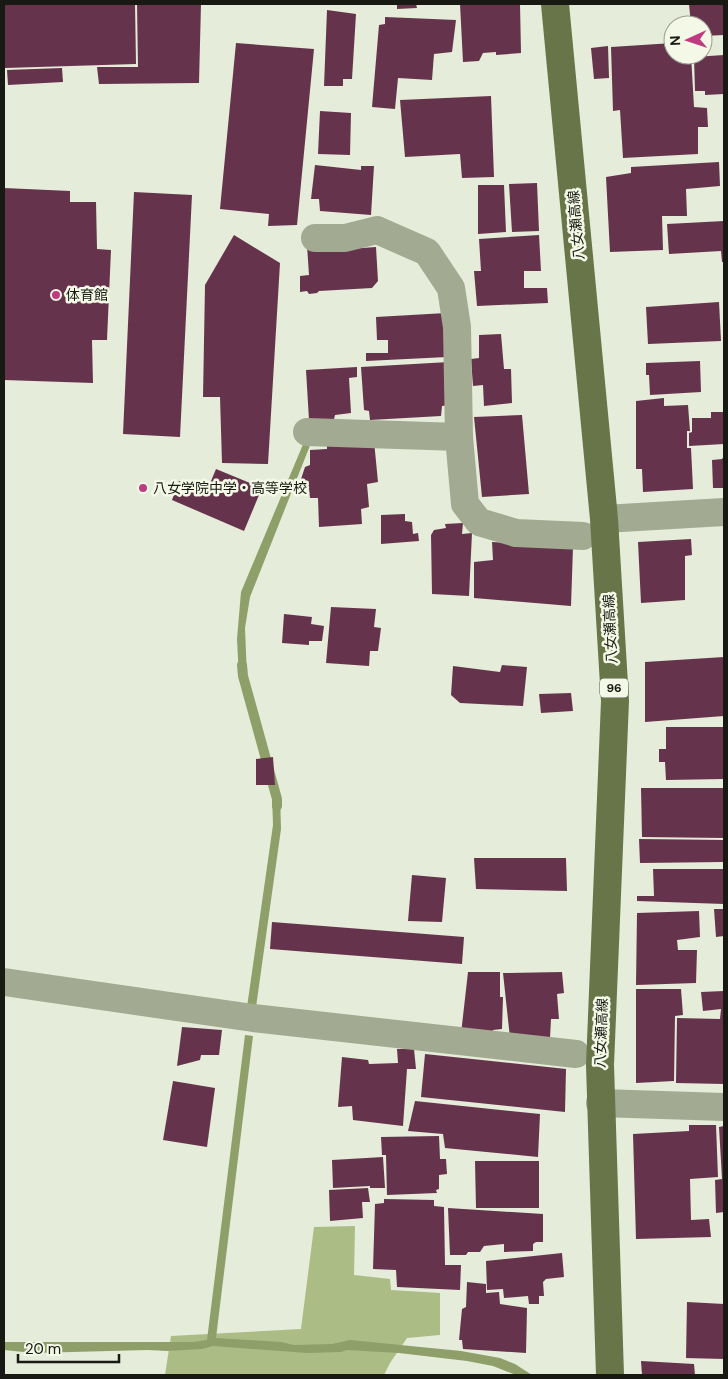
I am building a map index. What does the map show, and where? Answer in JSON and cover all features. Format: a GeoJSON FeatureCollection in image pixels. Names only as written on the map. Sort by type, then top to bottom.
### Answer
{"type":"FeatureCollection","features":[{"type":"Feature","properties":{"kind":"main road","name":"八女瀬高線"},"geometry":{"type":"LineString","coordinates":[[555,4],[604,519],[614,701],[600,1065],[610,1375]]}},
{"type":"Feature","properties":{"kind":"street"},"geometry":{"type":"LineString","coordinates":[[315,238],[345,238],[377,230],[427,252],[450,288],[457,327],[459,438],[465,504],[479,522],[516,533],[583,536]]}},
{"type":"Feature","properties":{"kind":"street"},"geometry":{"type":"LineString","coordinates":[[307,432],[459,438]]}},
{"type":"Feature","properties":{"kind":"street"},"geometry":{"type":"LineString","coordinates":[[604,519],[724,512]]}},
{"type":"Feature","properties":{"kind":"street"},"geometry":{"type":"LineString","coordinates":[[4,982],[253,1018],[576,1054]]}},
{"type":"Feature","properties":{"kind":"street"},"geometry":{"type":"LineString","coordinates":[[600,1103],[724,1107]]}},
{"type":"Feature","properties":{"kind":"shaded area"},"geometry":{"type":"Polygon","coordinates":[[[304,442],[311,443],[250,597],[245,628],[247,677],[239,679],[237,639],[241,592],[304,442]]]}},
{"type":"Feature","properties":{"kind":"shaded area"},"geometry":{"type":"Polygon","coordinates":[[[280,793],[281,829],[256,1007],[247,1007],[273,825],[272,795],[280,793]]]}},
{"type":"Feature","properties":{"kind":"shaded area"},"geometry":{"type":"Polygon","coordinates":[[[245,1035],[253,1036],[216,1338],[281,1342],[294,1345],[332,1344],[350,1340],[461,1351],[500,1358],[515,1364],[532,1375],[516,1375],[493,1366],[467,1361],[399,1353],[347,1350],[341,1352],[307,1353],[213,1346],[202,1349],[167,1351],[34,1353],[4,1350],[4,1342],[193,1342],[207,1340],[245,1035]]]}},
{"type":"Feature","properties":{"kind":"shaded area"},"geometry":{"type":"Polygon","coordinates":[[[355,1226],[354,1275],[390,1279],[391,1290],[440,1293],[440,1335],[407,1338],[384,1375],[165,1375],[171,1336],[301,1329],[314,1227],[355,1226]]]}},
{"type":"Feature","properties":{"kind":"building"},"geometry":{"type":"Polygon","coordinates":[[[4,4],[135,4],[136,64],[5,68],[4,4]]]}},
{"type":"Feature","properties":{"kind":"building"},"geometry":{"type":"Polygon","coordinates":[[[137,4],[201,4],[199,83],[99,84],[97,67],[138,67],[137,4]]]}},
{"type":"Feature","properties":{"kind":"building"},"geometry":{"type":"Polygon","coordinates":[[[397,4],[416,4],[417,8],[397,9],[397,4]]]}},
{"type":"Feature","properties":{"kind":"building"},"geometry":{"type":"Polygon","coordinates":[[[460,4],[520,4],[521,53],[496,55],[496,52],[483,53],[479,61],[463,62],[460,4]]]}},
{"type":"Feature","properties":{"kind":"building"},"geometry":{"type":"Polygon","coordinates":[[[689,4],[724,4],[724,35],[713,36],[713,15],[690,15],[689,4]]]}},
{"type":"Feature","properties":{"kind":"building"},"geometry":{"type":"Polygon","coordinates":[[[327,10],[356,14],[352,79],[343,79],[343,86],[324,86],[327,10]]]}},
{"type":"Feature","properties":{"kind":"building"},"geometry":{"type":"Polygon","coordinates":[[[385,17],[456,20],[452,52],[434,54],[432,80],[398,78],[395,109],[372,107],[379,25],[385,24],[385,17]]]}},
{"type":"Feature","properties":{"kind":"building"},"geometry":{"type":"Polygon","coordinates":[[[236,43],[314,49],[297,225],[268,226],[269,214],[220,209],[236,43]]]}},
{"type":"Feature","properties":{"kind":"building"},"geometry":{"type":"Polygon","coordinates":[[[663,44],[663,65],[692,65],[694,107],[707,108],[708,127],[698,127],[698,154],[623,158],[620,110],[613,111],[611,47],[663,44]]]}},
{"type":"Feature","properties":{"kind":"building"},"geometry":{"type":"Polygon","coordinates":[[[608,46],[609,78],[594,79],[591,48],[608,46]]]}},
{"type":"Feature","properties":{"kind":"building"},"geometry":{"type":"Polygon","coordinates":[[[724,55],[724,94],[705,95],[705,91],[695,91],[694,65],[713,65],[713,56],[724,55]]]}},
{"type":"Feature","properties":{"kind":"building"},"geometry":{"type":"Polygon","coordinates":[[[62,68],[63,82],[8,85],[7,70],[62,68]]]}},
{"type":"Feature","properties":{"kind":"building"},"geometry":{"type":"Polygon","coordinates":[[[491,96],[494,177],[462,178],[460,154],[405,157],[400,100],[491,96]]]}},
{"type":"Feature","properties":{"kind":"building"},"geometry":{"type":"Polygon","coordinates":[[[320,111],[351,113],[350,155],[318,154],[320,111]]]}},
{"type":"Feature","properties":{"kind":"building"},"geometry":{"type":"Polygon","coordinates":[[[719,162],[720,186],[686,189],[687,216],[662,216],[663,250],[610,252],[606,177],[631,173],[631,167],[719,162]]]}},
{"type":"Feature","properties":{"kind":"building"},"geometry":{"type":"Polygon","coordinates":[[[315,165],[361,170],[361,166],[374,166],[371,215],[320,211],[319,199],[311,199],[315,165]]]}},
{"type":"Feature","properties":{"kind":"building"},"geometry":{"type":"Polygon","coordinates":[[[537,183],[539,231],[512,232],[509,184],[537,183]]]}},
{"type":"Feature","properties":{"kind":"building"},"geometry":{"type":"Polygon","coordinates":[[[478,185],[504,185],[506,232],[478,234],[478,185]]]}},
{"type":"Feature","properties":{"kind":"building","name":"体育館"},"geometry":{"type":"Polygon","coordinates":[[[4,188],[70,191],[70,202],[96,202],[97,249],[111,250],[107,340],[92,340],[93,383],[4,380],[4,188]]]}},
{"type":"Feature","properties":{"kind":"building"},"geometry":{"type":"Polygon","coordinates":[[[134,192],[192,195],[180,437],[123,434],[134,192]]]}},
{"type":"Feature","properties":{"kind":"building"},"geometry":{"type":"Polygon","coordinates":[[[724,221],[724,262],[722,262],[721,251],[669,254],[667,224],[724,221]]]}},
{"type":"Feature","properties":{"kind":"building"},"geometry":{"type":"Polygon","coordinates":[[[234,235],[280,263],[268,464],[222,463],[220,397],[203,397],[205,285],[234,235]]]}},
{"type":"Feature","properties":{"kind":"building"},"geometry":{"type":"Polygon","coordinates":[[[539,235],[541,271],[524,271],[524,288],[547,288],[548,303],[477,306],[474,271],[481,271],[479,239],[539,235]]]}},
{"type":"Feature","properties":{"kind":"building"},"geometry":{"type":"Polygon","coordinates":[[[307,245],[348,249],[376,247],[378,281],[372,288],[319,291],[309,294],[307,291],[300,292],[300,276],[309,275],[307,245]]]}},
{"type":"Feature","properties":{"kind":"building"},"geometry":{"type":"Polygon","coordinates":[[[719,302],[721,341],[648,344],[646,307],[719,302]]]}},
{"type":"Feature","properties":{"kind":"building"},"geometry":{"type":"Polygon","coordinates":[[[446,313],[447,357],[366,361],[366,353],[388,353],[388,340],[377,340],[376,317],[446,313]]]}},
{"type":"Feature","properties":{"kind":"building"},"geometry":{"type":"Polygon","coordinates":[[[501,334],[504,369],[511,369],[512,403],[484,406],[483,385],[473,386],[471,359],[479,358],[479,335],[501,334]]]}},
{"type":"Feature","properties":{"kind":"building"},"geometry":{"type":"Polygon","coordinates":[[[700,361],[701,392],[650,395],[646,363],[700,361]]]}},
{"type":"Feature","properties":{"kind":"building"},"geometry":{"type":"Polygon","coordinates":[[[449,362],[450,405],[442,406],[441,416],[370,420],[369,411],[364,410],[361,367],[449,362]]]}},
{"type":"Feature","properties":{"kind":"building"},"geometry":{"type":"Polygon","coordinates":[[[357,367],[357,377],[349,378],[351,413],[335,415],[334,419],[309,420],[306,370],[357,367]]]}},
{"type":"Feature","properties":{"kind":"building"},"geometry":{"type":"Polygon","coordinates":[[[664,398],[664,406],[688,405],[690,431],[687,431],[687,448],[691,448],[693,489],[643,492],[642,469],[636,469],[636,401],[664,398]]]}},
{"type":"Feature","properties":{"kind":"building"},"geometry":{"type":"Polygon","coordinates":[[[711,412],[724,412],[724,444],[689,446],[692,418],[711,418],[711,412]]]}},
{"type":"Feature","properties":{"kind":"building"},"geometry":{"type":"Polygon","coordinates":[[[522,415],[529,494],[482,497],[474,417],[522,415]]]}},
{"type":"Feature","properties":{"kind":"building"},"geometry":{"type":"Polygon","coordinates":[[[374,441],[378,482],[367,484],[369,507],[361,509],[362,524],[319,527],[318,498],[310,498],[309,489],[302,489],[300,482],[305,467],[310,465],[310,450],[327,449],[327,442],[374,441]]]}},
{"type":"Feature","properties":{"kind":"building"},"geometry":{"type":"Polygon","coordinates":[[[724,456],[724,488],[713,488],[712,460],[722,459],[724,456]]]}},
{"type":"Feature","properties":{"kind":"building"},"geometry":{"type":"Polygon","coordinates":[[[216,469],[262,488],[244,531],[172,500],[179,481],[206,493],[216,469]]]}},
{"type":"Feature","properties":{"kind":"building"},"geometry":{"type":"Polygon","coordinates":[[[405,514],[405,521],[412,522],[413,534],[418,533],[419,541],[381,544],[381,515],[405,514]]]}},
{"type":"Feature","properties":{"kind":"building"},"geometry":{"type":"Polygon","coordinates":[[[463,523],[462,534],[472,533],[469,596],[432,594],[431,535],[434,530],[446,528],[445,524],[463,523]]]}},
{"type":"Feature","properties":{"kind":"building"},"geometry":{"type":"Polygon","coordinates":[[[691,539],[692,555],[685,556],[685,600],[641,603],[638,542],[691,539]]]}},
{"type":"Feature","properties":{"kind":"building"},"geometry":{"type":"Polygon","coordinates":[[[492,542],[573,547],[571,606],[474,598],[474,562],[493,560],[492,542]]]}},
{"type":"Feature","properties":{"kind":"building"},"geometry":{"type":"Polygon","coordinates":[[[331,607],[376,609],[374,627],[381,628],[378,651],[370,651],[369,666],[326,663],[331,607]]]}},
{"type":"Feature","properties":{"kind":"building"},"geometry":{"type":"Polygon","coordinates":[[[284,614],[312,617],[311,624],[324,626],[322,641],[309,641],[309,645],[282,643],[284,614]]]}},
{"type":"Feature","properties":{"kind":"building"},"geometry":{"type":"Polygon","coordinates":[[[724,657],[724,716],[645,722],[645,662],[724,657]]]}},
{"type":"Feature","properties":{"kind":"building"},"geometry":{"type":"Polygon","coordinates":[[[502,665],[527,667],[523,706],[460,703],[451,695],[453,666],[500,672],[502,665]]]}},
{"type":"Feature","properties":{"kind":"building"},"geometry":{"type":"Polygon","coordinates":[[[571,693],[573,711],[541,713],[539,694],[571,693]]]}},
{"type":"Feature","properties":{"kind":"building"},"geometry":{"type":"Polygon","coordinates":[[[666,727],[724,727],[724,779],[666,780],[665,762],[659,762],[659,749],[666,749],[666,727]]]}},
{"type":"Feature","properties":{"kind":"building"},"geometry":{"type":"Polygon","coordinates":[[[273,757],[275,785],[256,785],[256,759],[273,757]]]}},
{"type":"Feature","properties":{"kind":"building"},"geometry":{"type":"Polygon","coordinates":[[[641,788],[724,788],[724,838],[642,837],[641,788]]]}},
{"type":"Feature","properties":{"kind":"building"},"geometry":{"type":"Polygon","coordinates":[[[639,839],[724,840],[724,862],[640,863],[639,839]]]}},
{"type":"Feature","properties":{"kind":"building"},"geometry":{"type":"Polygon","coordinates":[[[474,858],[566,858],[567,891],[476,889],[474,858]]]}},
{"type":"Feature","properties":{"kind":"building"},"geometry":{"type":"Polygon","coordinates":[[[653,869],[724,869],[724,904],[637,901],[637,896],[654,896],[653,869]]]}},
{"type":"Feature","properties":{"kind":"building"},"geometry":{"type":"Polygon","coordinates":[[[412,875],[446,878],[442,922],[408,921],[412,875]]]}},
{"type":"Feature","properties":{"kind":"building"},"geometry":{"type":"Polygon","coordinates":[[[714,909],[724,909],[724,936],[716,937],[714,909]]]}},
{"type":"Feature","properties":{"kind":"building"},"geometry":{"type":"Polygon","coordinates":[[[699,911],[700,937],[677,940],[678,950],[697,950],[696,983],[636,985],[637,913],[699,911]]]}},
{"type":"Feature","properties":{"kind":"building"},"geometry":{"type":"Polygon","coordinates":[[[272,922],[464,937],[462,964],[270,949],[272,922]]]}},
{"type":"Feature","properties":{"kind":"building"},"geometry":{"type":"Polygon","coordinates":[[[468,972],[500,972],[500,997],[503,997],[502,1029],[493,1030],[491,1035],[461,1034],[468,972]]]}},
{"type":"Feature","properties":{"kind":"building"},"geometry":{"type":"Polygon","coordinates":[[[562,972],[564,993],[557,994],[559,1019],[551,1019],[550,1038],[510,1038],[503,973],[562,972]]]}},
{"type":"Feature","properties":{"kind":"building"},"geometry":{"type":"Polygon","coordinates":[[[636,989],[681,989],[683,1015],[675,1016],[674,1081],[636,1083],[636,989]]]}},
{"type":"Feature","properties":{"kind":"building"},"geometry":{"type":"Polygon","coordinates":[[[724,991],[724,1084],[676,1083],[677,1018],[720,1019],[721,1009],[703,1011],[701,992],[724,991]]]}},
{"type":"Feature","properties":{"kind":"building"},"geometry":{"type":"Polygon","coordinates":[[[182,1027],[222,1030],[219,1055],[201,1055],[200,1060],[177,1066],[182,1027]]]}},
{"type":"Feature","properties":{"kind":"building"},"geometry":{"type":"Polygon","coordinates":[[[397,1049],[414,1049],[416,1069],[407,1069],[403,1126],[353,1120],[352,1106],[338,1107],[342,1057],[368,1060],[369,1064],[398,1063],[397,1049]]]}},
{"type":"Feature","properties":{"kind":"building"},"geometry":{"type":"Polygon","coordinates":[[[425,1054],[566,1069],[565,1112],[421,1097],[425,1054]]]}},
{"type":"Feature","properties":{"kind":"building"},"geometry":{"type":"Polygon","coordinates":[[[173,1081],[215,1088],[207,1147],[163,1140],[173,1081]]]}},
{"type":"Feature","properties":{"kind":"building"},"geometry":{"type":"Polygon","coordinates":[[[415,1101],[540,1114],[538,1157],[445,1148],[443,1134],[408,1131],[415,1101]]]}},
{"type":"Feature","properties":{"kind":"building"},"geometry":{"type":"Polygon","coordinates":[[[689,1125],[716,1125],[718,1177],[690,1179],[691,1220],[709,1219],[711,1237],[636,1239],[633,1134],[689,1131],[689,1125]]]}},
{"type":"Feature","properties":{"kind":"building"},"geometry":{"type":"Polygon","coordinates":[[[724,1126],[724,1212],[716,1213],[715,1180],[722,1179],[719,1127],[724,1126]]]}},
{"type":"Feature","properties":{"kind":"building"},"geometry":{"type":"Polygon","coordinates":[[[439,1136],[440,1159],[446,1159],[447,1174],[439,1175],[439,1189],[436,1190],[437,1193],[387,1195],[386,1155],[382,1155],[381,1137],[439,1136]]]}},
{"type":"Feature","properties":{"kind":"building"},"geometry":{"type":"Polygon","coordinates":[[[383,1157],[385,1188],[370,1188],[370,1186],[333,1188],[332,1160],[383,1157]]]}},
{"type":"Feature","properties":{"kind":"building"},"geometry":{"type":"Polygon","coordinates":[[[475,1161],[539,1161],[539,1208],[476,1208],[475,1161]]]}},
{"type":"Feature","properties":{"kind":"building"},"geometry":{"type":"Polygon","coordinates":[[[368,1188],[370,1202],[362,1202],[363,1218],[330,1221],[329,1190],[368,1188]]]}},
{"type":"Feature","properties":{"kind":"building"},"geometry":{"type":"Polygon","coordinates":[[[384,1199],[434,1200],[434,1206],[444,1207],[445,1265],[461,1265],[460,1290],[397,1287],[396,1270],[373,1269],[375,1204],[384,1203],[384,1199]]]}},
{"type":"Feature","properties":{"kind":"building"},"geometry":{"type":"Polygon","coordinates":[[[448,1208],[543,1214],[543,1242],[533,1244],[533,1251],[504,1252],[504,1244],[484,1246],[480,1252],[468,1252],[466,1255],[450,1255],[448,1208]]]}},
{"type":"Feature","properties":{"kind":"building"},"geometry":{"type":"Polygon","coordinates":[[[562,1253],[564,1277],[546,1279],[543,1282],[544,1296],[539,1296],[539,1304],[529,1304],[528,1296],[504,1298],[503,1289],[487,1290],[486,1261],[562,1253]]]}},
{"type":"Feature","properties":{"kind":"building"},"geometry":{"type":"Polygon","coordinates":[[[467,1282],[486,1284],[486,1293],[499,1292],[500,1304],[527,1308],[526,1353],[463,1349],[462,1340],[459,1340],[462,1309],[466,1307],[467,1282]]]}},
{"type":"Feature","properties":{"kind":"building"},"geometry":{"type":"Polygon","coordinates":[[[687,1302],[724,1304],[724,1359],[686,1358],[687,1302]]]}},
{"type":"Feature","properties":{"kind":"building"},"geometry":{"type":"Polygon","coordinates":[[[641,1361],[694,1364],[695,1375],[642,1375],[641,1361]]]}},
{"type":"Feature","properties":{"kind":"waterway"},"geometry":{"type":"LineString","coordinates":[[242,665],[243,676],[277,799],[277,806]]}},
{"type":"Feature","properties":{"kind":"place","name":"体育館"},"geometry":{"type":"Point","coordinates":[56,295]}},
{"type":"Feature","properties":{"kind":"place","name":"八女学院中学・高等学校"},"geometry":{"type":"Point","coordinates":[143,488]}}]}
